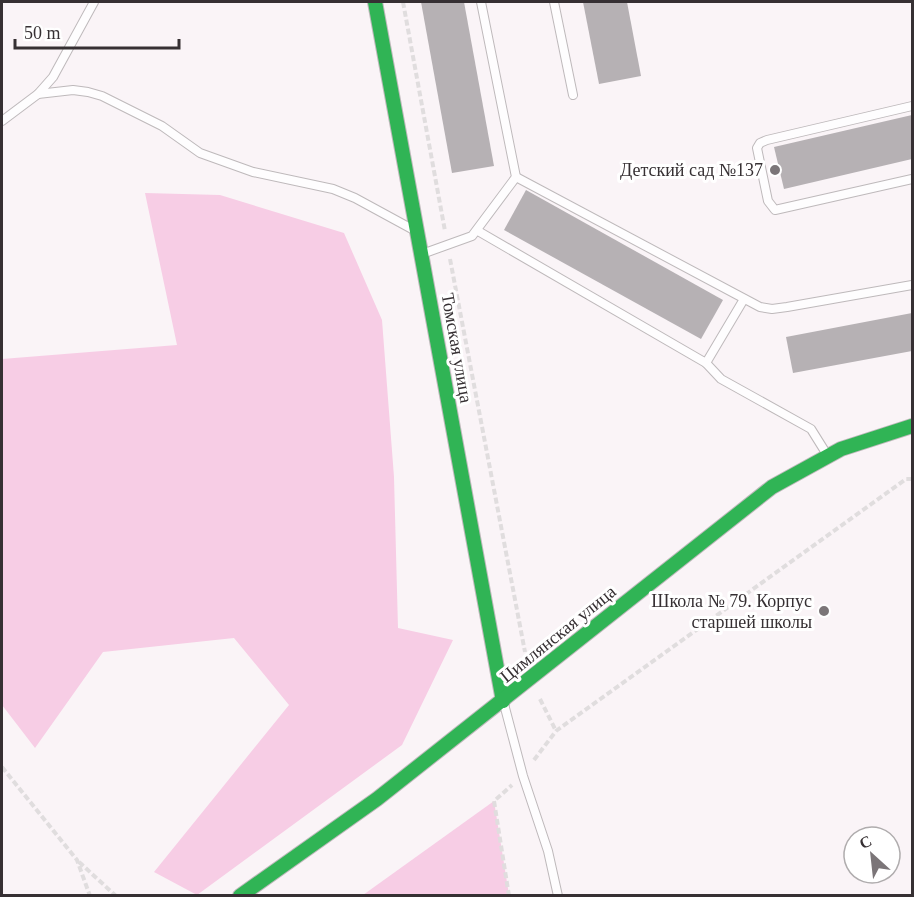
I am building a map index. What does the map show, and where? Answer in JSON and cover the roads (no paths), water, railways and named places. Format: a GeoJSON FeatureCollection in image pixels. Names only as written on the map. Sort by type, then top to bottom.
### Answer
{"type":"FeatureCollection","features":[{"type":"Feature","properties":{"kind":"main road","name":"Томская улица"},"geometry":{"type":"LineString","coordinates":[[375,2],[503,701]]}},
{"type":"Feature","properties":{"kind":"main road","name":"Цимлянская улица"},"geometry":{"type":"LineString","coordinates":[[240,896],[377,799],[772,487],[841,449],[912,426]]}},
{"type":"Feature","properties":{"kind":"lane"},"geometry":{"type":"LineString","coordinates":[[2,121],[38,94],[53,76],[94,2]]}},
{"type":"Feature","properties":{"kind":"lane"},"geometry":{"type":"LineString","coordinates":[[421,254],[465,240],[478,231],[516,177],[481,2]]}},
{"type":"Feature","properties":{"kind":"lane"},"geometry":{"type":"LineString","coordinates":[[554,2],[573,95]]}},
{"type":"Feature","properties":{"kind":"lane"},"geometry":{"type":"LineString","coordinates":[[38,94],[74,90],[102,96],[162,126],[200,153],[253,172],[333,189],[355,198],[418,232]]}},
{"type":"Feature","properties":{"kind":"lane"},"geometry":{"type":"LineString","coordinates":[[912,106],[767,140],[760,143],[757,148],[768,201],[775,210],[912,179]]}},
{"type":"Feature","properties":{"kind":"lane"},"geometry":{"type":"LineString","coordinates":[[516,177],[760,307],[772,309],[912,285]]}},
{"type":"Feature","properties":{"kind":"lane"},"geometry":{"type":"LineString","coordinates":[[478,231],[706,363],[721,379],[811,429],[828,456]]}},
{"type":"Feature","properties":{"kind":"lane"},"geometry":{"type":"LineString","coordinates":[[706,363],[744,299]]}},
{"type":"Feature","properties":{"kind":"lane"},"geometry":{"type":"LineString","coordinates":[[503,701],[523,776],[548,851],[558,896]]}},
{"type":"Feature","properties":{"kind":"place","name":"Детский сад №137"},"geometry":{"type":"Point","coordinates":[775,170]}},
{"type":"Feature","properties":{"kind":"place","name":"Школа № 79. Корпус старшей школы"},"geometry":{"type":"Point","coordinates":[824,611]}}]}
